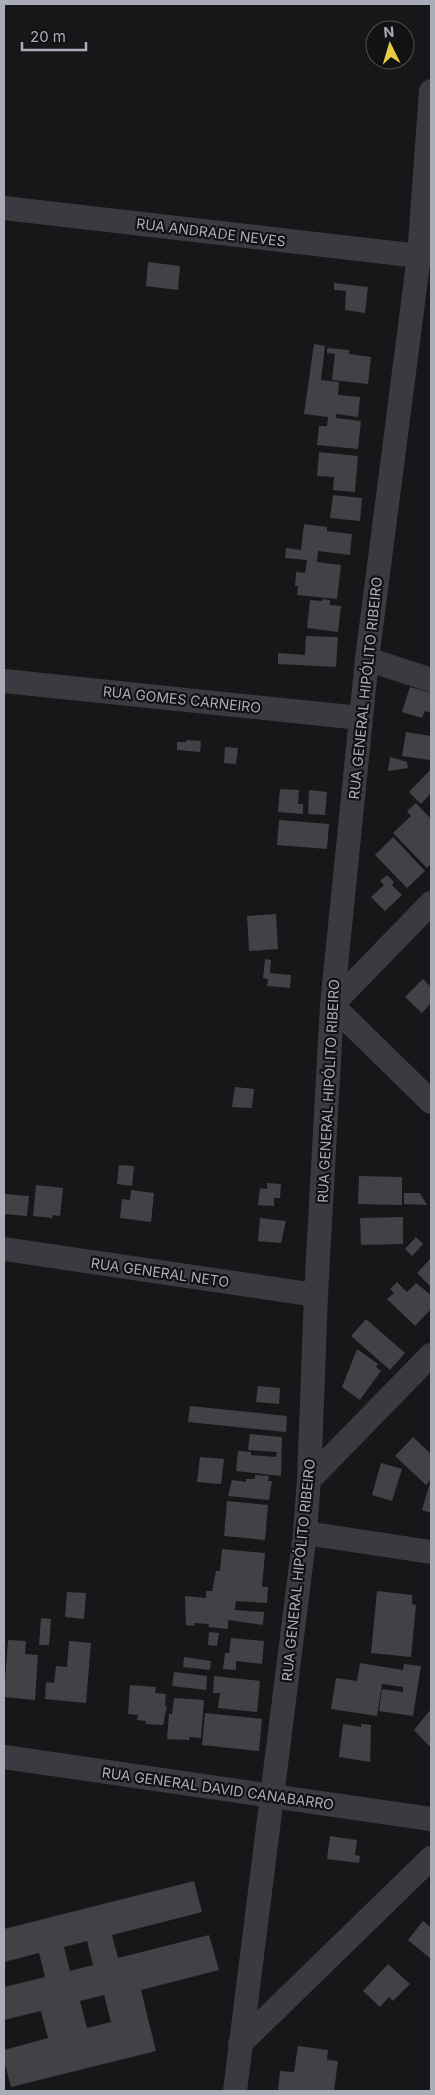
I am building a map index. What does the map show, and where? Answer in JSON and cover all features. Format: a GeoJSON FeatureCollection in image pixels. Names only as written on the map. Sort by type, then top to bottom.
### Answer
{"type":"FeatureCollection","features":[{"type":"Feature","properties":{"kind":"street","name":"RUA GENERAL HIPÓLITO RIBEIRO"},"geometry":{"type":"LineString","coordinates":[[234,2091],[305,1533],[310,1480],[316,1295],[332,1005],[360,718],[419,256],[431,91]]}},
{"type":"Feature","properties":{"kind":"street","name":"RUA ANDRADE NEVES"},"geometry":{"type":"LineString","coordinates":[[4,208],[419,256]]}},
{"type":"Feature","properties":{"kind":"street"},"geometry":{"type":"LineString","coordinates":[[367,659],[431,680]]}},
{"type":"Feature","properties":{"kind":"street","name":"RUA GOMES CARNEIRO"},"geometry":{"type":"LineString","coordinates":[[4,681],[360,718]]}},
{"type":"Feature","properties":{"kind":"street"},"geometry":{"type":"LineString","coordinates":[[431,903],[332,1005],[431,1102]]}},
{"type":"Feature","properties":{"kind":"street","name":"RUA GENERAL NETO"},"geometry":{"type":"LineString","coordinates":[[4,1249],[316,1295]]}},
{"type":"Feature","properties":{"kind":"street"},"geometry":{"type":"LineString","coordinates":[[310,1480],[431,1355]]}},
{"type":"Feature","properties":{"kind":"street"},"geometry":{"type":"LineString","coordinates":[[305,1533],[431,1552]]}},
{"type":"Feature","properties":{"kind":"street","name":"RUA GENERAL DAVID CANABARRO"},"geometry":{"type":"LineString","coordinates":[[4,1757],[431,1819]]}},
{"type":"Feature","properties":{"kind":"street"},"geometry":{"type":"LineString","coordinates":[[240,2044],[431,1858]]}},
{"type":"Feature","properties":{"kind":"building"},"geometry":{"type":"Polygon","coordinates":[[[148,262],[180,266],[178,290],[146,286],[148,262]]]}},
{"type":"Feature","properties":{"kind":"building"},"geometry":{"type":"Polygon","coordinates":[[[334,283],[368,287],[365,313],[345,310],[346,291],[334,290],[334,283]]]}},
{"type":"Feature","properties":{"kind":"building"},"geometry":{"type":"Polygon","coordinates":[[[314,344],[325,346],[321,380],[339,382],[338,395],[360,397],[358,417],[336,414],[336,418],[361,421],[358,449],[317,445],[319,426],[327,426],[328,417],[304,414],[314,344]]]}},
{"type":"Feature","properties":{"kind":"building"},"geometry":{"type":"Polygon","coordinates":[[[327,348],[349,350],[349,354],[371,357],[368,384],[332,380],[335,354],[327,353],[327,348]]]}},
{"type":"Feature","properties":{"kind":"building"},"geometry":{"type":"Polygon","coordinates":[[[319,452],[358,456],[355,492],[333,490],[334,477],[317,476],[319,452]]]}},
{"type":"Feature","properties":{"kind":"building"},"geometry":{"type":"Polygon","coordinates":[[[333,495],[362,498],[360,521],[330,518],[333,495]]]}},
{"type":"Feature","properties":{"kind":"building"},"geometry":{"type":"Polygon","coordinates":[[[304,524],[327,527],[327,531],[352,534],[350,555],[318,551],[317,562],[341,565],[337,599],[297,595],[298,586],[295,586],[296,572],[305,573],[307,560],[285,558],[286,548],[301,550],[304,524]]]}},
{"type":"Feature","properties":{"kind":"building"},"geometry":{"type":"Polygon","coordinates":[[[323,599],[330,600],[330,605],[341,606],[338,632],[307,628],[310,600],[322,601],[323,599]]]}},
{"type":"Feature","properties":{"kind":"building"},"geometry":{"type":"Polygon","coordinates":[[[306,636],[338,637],[336,667],[278,664],[278,653],[305,655],[306,636]]]}},
{"type":"Feature","properties":{"kind":"building"},"geometry":{"type":"Polygon","coordinates":[[[410,687],[431,693],[431,713],[425,711],[422,718],[402,712],[410,687]]]}},
{"type":"Feature","properties":{"kind":"building"},"geometry":{"type":"Polygon","coordinates":[[[406,732],[431,736],[430,760],[402,756],[406,732]]]}},
{"type":"Feature","properties":{"kind":"building"},"geometry":{"type":"Polygon","coordinates":[[[186,740],[201,741],[200,752],[177,750],[177,742],[186,742],[186,740]]]}},
{"type":"Feature","properties":{"kind":"building"},"geometry":{"type":"Polygon","coordinates":[[[225,747],[238,748],[236,764],[224,763],[225,747]]]}},
{"type":"Feature","properties":{"kind":"building"},"geometry":{"type":"Polygon","coordinates":[[[390,757],[407,762],[408,768],[388,771],[390,757]]]}},
{"type":"Feature","properties":{"kind":"building"},"geometry":{"type":"Polygon","coordinates":[[[431,769],[431,793],[421,804],[409,792],[431,769]]]}},
{"type":"Feature","properties":{"kind":"building"},"geometry":{"type":"Polygon","coordinates":[[[280,789],[299,790],[298,804],[303,804],[303,814],[278,812],[280,789]]]}},
{"type":"Feature","properties":{"kind":"building"},"geometry":{"type":"Polygon","coordinates":[[[309,790],[327,792],[325,815],[308,814],[309,790]]]}},
{"type":"Feature","properties":{"kind":"building"},"geometry":{"type":"Polygon","coordinates":[[[416,803],[431,819],[431,864],[427,868],[393,833],[411,816],[407,811],[416,803]]]}},
{"type":"Feature","properties":{"kind":"building"},"geometry":{"type":"Polygon","coordinates":[[[279,820],[329,824],[327,849],[277,845],[279,820]]]}},
{"type":"Feature","properties":{"kind":"building"},"geometry":{"type":"Polygon","coordinates":[[[393,837],[425,871],[407,888],[375,855],[393,837]]]}},
{"type":"Feature","properties":{"kind":"building"},"geometry":{"type":"Polygon","coordinates":[[[387,875],[394,882],[392,885],[402,895],[385,911],[371,897],[384,885],[380,881],[387,875]]]}},
{"type":"Feature","properties":{"kind":"building"},"geometry":{"type":"Polygon","coordinates":[[[276,914],[278,949],[249,951],[247,916],[276,914]]]}},
{"type":"Feature","properties":{"kind":"building"},"geometry":{"type":"Polygon","coordinates":[[[265,959],[271,960],[270,973],[291,975],[290,988],[267,986],[268,979],[263,978],[265,959]]]}},
{"type":"Feature","properties":{"kind":"building"},"geometry":{"type":"Polygon","coordinates":[[[423,979],[431,987],[431,1003],[422,1013],[405,997],[423,979]]]}},
{"type":"Feature","properties":{"kind":"building"},"geometry":{"type":"Polygon","coordinates":[[[235,1087],[254,1089],[252,1108],[232,1107],[235,1087]]]}},
{"type":"Feature","properties":{"kind":"building"},"geometry":{"type":"Polygon","coordinates":[[[119,1165],[134,1166],[132,1186],[117,1184],[119,1165]]]}},
{"type":"Feature","properties":{"kind":"building"},"geometry":{"type":"Polygon","coordinates":[[[359,1176],[402,1177],[402,1205],[358,1204],[359,1176]]]}},
{"type":"Feature","properties":{"kind":"building"},"geometry":{"type":"Polygon","coordinates":[[[267,1183],[281,1184],[280,1198],[274,1198],[274,1206],[258,1205],[260,1188],[267,1189],[267,1183]]]}},
{"type":"Feature","properties":{"kind":"building"},"geometry":{"type":"Polygon","coordinates":[[[36,1185],[63,1188],[60,1216],[53,1215],[52,1218],[33,1216],[36,1185]]]}},
{"type":"Feature","properties":{"kind":"building"},"geometry":{"type":"Polygon","coordinates":[[[131,1190],[154,1193],[151,1222],[120,1218],[122,1199],[130,1200],[131,1190]]]}},
{"type":"Feature","properties":{"kind":"building"},"geometry":{"type":"Polygon","coordinates":[[[404,1193],[420,1193],[427,1205],[404,1204],[404,1193]]]}},
{"type":"Feature","properties":{"kind":"building"},"geometry":{"type":"Polygon","coordinates":[[[5,1194],[29,1196],[27,1216],[4,1214],[5,1194]]]}},
{"type":"Feature","properties":{"kind":"building"},"geometry":{"type":"Polygon","coordinates":[[[403,1217],[403,1244],[361,1245],[360,1218],[403,1217]]]}},
{"type":"Feature","properties":{"kind":"building"},"geometry":{"type":"Polygon","coordinates":[[[260,1218],[286,1221],[281,1243],[258,1241],[260,1218]]]}},
{"type":"Feature","properties":{"kind":"building"},"geometry":{"type":"Polygon","coordinates":[[[416,1237],[423,1244],[412,1256],[405,1249],[416,1237]]]}},
{"type":"Feature","properties":{"kind":"building"},"geometry":{"type":"Polygon","coordinates":[[[431,1258],[431,1287],[417,1273],[431,1258]]]}},
{"type":"Feature","properties":{"kind":"building"},"geometry":{"type":"Polygon","coordinates":[[[397,1282],[407,1292],[416,1283],[431,1295],[431,1309],[415,1326],[387,1299],[394,1293],[390,1289],[397,1282]]]}},
{"type":"Feature","properties":{"kind":"building"},"geometry":{"type":"Polygon","coordinates":[[[366,1319],[405,1353],[390,1370],[351,1336],[366,1319]]]}},
{"type":"Feature","properties":{"kind":"building"},"geometry":{"type":"Polygon","coordinates":[[[357,1349],[378,1364],[376,1367],[381,1371],[360,1400],[342,1387],[357,1349]]]}},
{"type":"Feature","properties":{"kind":"building"},"geometry":{"type":"Polygon","coordinates":[[[258,1386],[280,1388],[279,1404],[256,1402],[258,1386]]]}},
{"type":"Feature","properties":{"kind":"building"},"geometry":{"type":"Polygon","coordinates":[[[190,1406],[287,1416],[286,1432],[188,1422],[190,1406]]]}},
{"type":"Feature","properties":{"kind":"building"},"geometry":{"type":"Polygon","coordinates":[[[250,1434],[282,1437],[281,1476],[236,1471],[238,1451],[251,1452],[251,1455],[276,1457],[277,1452],[248,1450],[250,1434]]]}},
{"type":"Feature","properties":{"kind":"building"},"geometry":{"type":"Polygon","coordinates":[[[413,1437],[431,1454],[431,1479],[426,1485],[395,1456],[413,1437]]]}},
{"type":"Feature","properties":{"kind":"building"},"geometry":{"type":"Polygon","coordinates":[[[200,1457],[224,1459],[221,1484],[197,1482],[200,1457]]]}},
{"type":"Feature","properties":{"kind":"building"},"geometry":{"type":"Polygon","coordinates":[[[381,1463],[402,1469],[392,1501],[372,1495],[381,1463]]]}},
{"type":"Feature","properties":{"kind":"building"},"geometry":{"type":"Polygon","coordinates":[[[255,1475],[269,1476],[268,1481],[272,1481],[269,1500],[228,1496],[232,1480],[246,1482],[246,1479],[255,1479],[255,1475]]]}},
{"type":"Feature","properties":{"kind":"building"},"geometry":{"type":"Polygon","coordinates":[[[430,1483],[431,1485],[431,1513],[422,1510],[430,1483]]]}},
{"type":"Feature","properties":{"kind":"building"},"geometry":{"type":"Polygon","coordinates":[[[227,1501],[268,1505],[265,1540],[224,1536],[227,1501]]]}},
{"type":"Feature","properties":{"kind":"building"},"geometry":{"type":"Polygon","coordinates":[[[222,1549],[265,1553],[262,1587],[268,1587],[267,1603],[236,1601],[235,1610],[264,1612],[263,1625],[228,1620],[228,1629],[208,1627],[209,1624],[194,1623],[194,1626],[186,1625],[185,1596],[206,1598],[206,1591],[212,1591],[216,1571],[220,1571],[222,1549]]]}},
{"type":"Feature","properties":{"kind":"building"},"geometry":{"type":"Polygon","coordinates":[[[377,1591],[412,1595],[412,1604],[416,1605],[411,1657],[371,1653],[377,1591]]]}},
{"type":"Feature","properties":{"kind":"building"},"geometry":{"type":"Polygon","coordinates":[[[67,1592],[86,1593],[84,1619],[65,1617],[67,1592]]]}},
{"type":"Feature","properties":{"kind":"building"},"geometry":{"type":"Polygon","coordinates":[[[41,1618],[51,1619],[49,1645],[39,1645],[41,1618]]]}},
{"type":"Feature","properties":{"kind":"building"},"geometry":{"type":"Polygon","coordinates":[[[209,1632],[219,1633],[217,1646],[208,1645],[209,1632]]]}},
{"type":"Feature","properties":{"kind":"building"},"geometry":{"type":"Polygon","coordinates":[[[231,1638],[264,1641],[262,1664],[236,1661],[236,1670],[223,1669],[225,1653],[229,1653],[231,1638]]]}},
{"type":"Feature","properties":{"kind":"building"},"geometry":{"type":"Polygon","coordinates":[[[8,1640],[26,1641],[25,1654],[38,1655],[35,1700],[4,1697],[8,1640]]]}},
{"type":"Feature","properties":{"kind":"building"},"geometry":{"type":"Polygon","coordinates":[[[69,1641],[91,1643],[86,1703],[45,1699],[46,1682],[54,1683],[56,1666],[67,1667],[69,1641]]]}},
{"type":"Feature","properties":{"kind":"building"},"geometry":{"type":"Polygon","coordinates":[[[184,1657],[211,1661],[210,1670],[183,1667],[184,1657]]]}},
{"type":"Feature","properties":{"kind":"building"},"geometry":{"type":"Polygon","coordinates":[[[360,1663],[403,1670],[404,1664],[421,1666],[413,1716],[379,1711],[382,1689],[403,1692],[403,1687],[382,1684],[377,1716],[331,1709],[336,1678],[357,1681],[360,1663]]]}},
{"type":"Feature","properties":{"kind":"building"},"geometry":{"type":"Polygon","coordinates":[[[174,1672],[207,1676],[206,1690],[172,1686],[174,1672]]]}},
{"type":"Feature","properties":{"kind":"building"},"geometry":{"type":"Polygon","coordinates":[[[214,1676],[260,1681],[257,1712],[218,1708],[220,1693],[213,1693],[214,1676]]]}},
{"type":"Feature","properties":{"kind":"building"},"geometry":{"type":"Polygon","coordinates":[[[130,1685],[156,1687],[155,1693],[166,1694],[165,1706],[167,1706],[163,1725],[146,1724],[146,1721],[137,1720],[138,1715],[128,1714],[130,1685]]]}},
{"type":"Feature","properties":{"kind":"building"},"geometry":{"type":"Polygon","coordinates":[[[174,1698],[204,1700],[201,1738],[189,1737],[189,1740],[167,1739],[169,1714],[172,1714],[174,1698]]]}},
{"type":"Feature","properties":{"kind":"building"},"geometry":{"type":"Polygon","coordinates":[[[431,1709],[431,1748],[414,1730],[431,1709]]]}},
{"type":"Feature","properties":{"kind":"building"},"geometry":{"type":"Polygon","coordinates":[[[205,1713],[262,1719],[259,1751],[202,1745],[205,1713]]]}},
{"type":"Feature","properties":{"kind":"building"},"geometry":{"type":"Polygon","coordinates":[[[343,1724],[361,1727],[361,1724],[371,1725],[370,1762],[339,1757],[343,1724]]]}},
{"type":"Feature","properties":{"kind":"building"},"geometry":{"type":"Polygon","coordinates":[[[330,1836],[357,1840],[355,1855],[360,1856],[359,1863],[327,1859],[330,1836]]]}},
{"type":"Feature","properties":{"kind":"building"},"geometry":{"type":"Polygon","coordinates":[[[194,1881],[202,1912],[112,1935],[118,1958],[209,1935],[219,1970],[141,1990],[156,2051],[11,2087],[4,2060],[4,2050],[48,2038],[41,2011],[4,2020],[4,1987],[45,1977],[39,1953],[4,1962],[4,1929],[194,1881]],[[87,1941],[64,1947],[70,1971],[93,1965],[87,1941]],[[104,1995],[80,2001],[87,2028],[111,2022],[104,1995]]]}},
{"type":"Feature","properties":{"kind":"building"},"geometry":{"type":"Polygon","coordinates":[[[423,1921],[431,1927],[431,1959],[408,1940],[423,1921]]]}},
{"type":"Feature","properties":{"kind":"building"},"geometry":{"type":"Polygon","coordinates":[[[388,1964],[410,1984],[393,2001],[389,1997],[380,2007],[363,1991],[388,1964]]]}},
{"type":"Feature","properties":{"kind":"building"},"geometry":{"type":"Polygon","coordinates":[[[298,2046],[328,2050],[327,2060],[338,2061],[334,2091],[278,2091],[280,2071],[294,2072],[298,2046]]]}}]}
